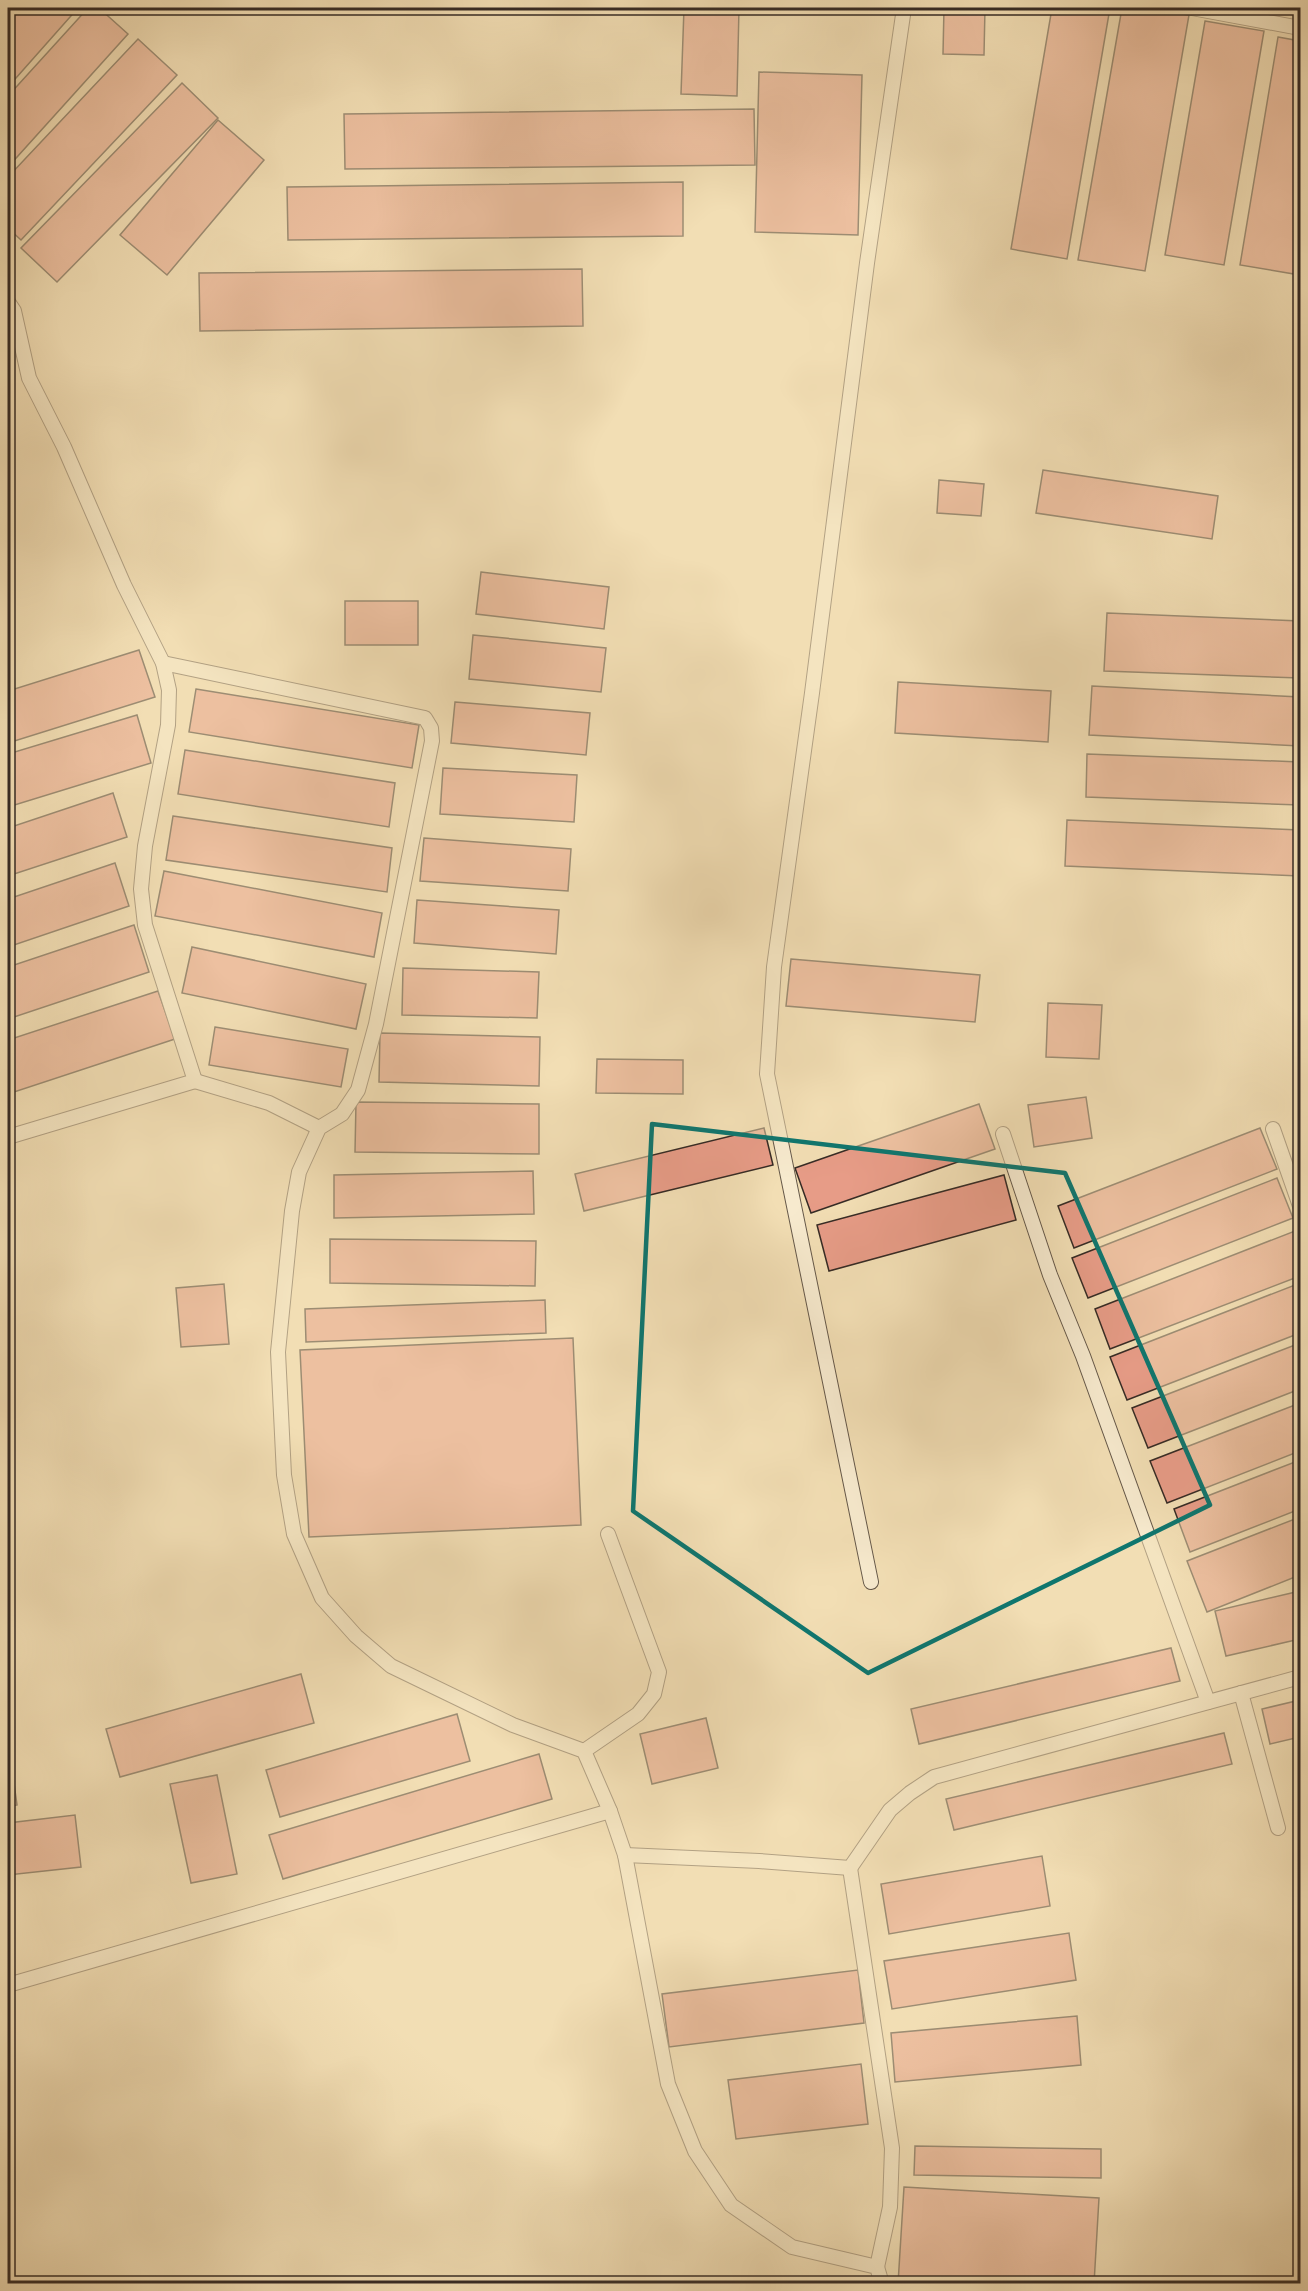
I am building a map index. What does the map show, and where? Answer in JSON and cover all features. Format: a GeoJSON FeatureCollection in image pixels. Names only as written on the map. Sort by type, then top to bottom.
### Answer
{"type":"FeatureCollection","features":[{"type":"Feature","properties":{"kind":"lane"},"geometry":{"type":"LineString","coordinates":[[871,1582],[767,1074],[774,967],[867,263],[904,8]]}},
{"type":"Feature","properties":{"kind":"lane"},"geometry":{"type":"LineString","coordinates":[[1192,8],[1300,28]]}},
{"type":"Feature","properties":{"kind":"lane"},"geometry":{"type":"LineString","coordinates":[[8,302],[14,311],[29,378],[64,447],[124,585],[163,663],[169,690],[168,725],[145,846],[141,889],[145,925],[195,1081]]}},
{"type":"Feature","properties":{"kind":"lane"},"geometry":{"type":"LineString","coordinates":[[163,663],[425,718],[431,728],[432,741],[376,1024],[358,1090],[342,1114],[320,1128],[298,1172],[292,1211],[278,1352],[284,1475],[294,1534],[322,1598],[356,1636],[391,1666],[513,1725],[584,1751],[610,1811],[625,1855],[668,2085],[695,2151],[731,2205],[792,2247],[877,2267]]}},
{"type":"Feature","properties":{"kind":"lane"},"geometry":{"type":"LineString","coordinates":[[8,1137],[195,1081],[269,1103],[320,1128]]}},
{"type":"Feature","properties":{"kind":"lane"},"geometry":{"type":"LineString","coordinates":[[1273,1129],[1300,1206]]}},
{"type":"Feature","properties":{"kind":"lane"},"geometry":{"type":"LineString","coordinates":[[1003,1134],[1050,1275],[1079,1345],[1208,1702]]}},
{"type":"Feature","properties":{"kind":"lane"},"geometry":{"type":"LineString","coordinates":[[584,1751],[639,1714],[654,1694],[659,1672],[608,1534]]}},
{"type":"Feature","properties":{"kind":"lane"},"geometry":{"type":"LineString","coordinates":[[882,2283],[877,2267],[890,2207],[892,2148],[850,1868],[891,1810],[910,1793],[934,1777],[1300,1677]]}},
{"type":"Feature","properties":{"kind":"lane"},"geometry":{"type":"LineString","coordinates":[[1241,1693],[1278,1828]]}},
{"type":"Feature","properties":{"kind":"lane"},"geometry":{"type":"LineString","coordinates":[[8,1985],[168,1937],[541,1833],[610,1811]]}},
{"type":"Feature","properties":{"kind":"lane"},"geometry":{"type":"LineString","coordinates":[[625,1855],[850,1868]]}},
{"type":"Feature","properties":{"kind":"highlighted area"},"geometry":{"type":"Polygon","coordinates":[[[652,1124],[1065,1173],[1210,1505],[868,1673],[633,1511],[652,1124]]]}},
{"type":"Feature","properties":{"kind":"building"},"geometry":{"type":"Polygon","coordinates":[[[12,8],[78,8],[8,87],[8,13],[12,8]]]}},
{"type":"Feature","properties":{"kind":"building"},"geometry":{"type":"Polygon","coordinates":[[[88,8],[99,8],[128,34],[8,167],[8,96],[88,8]]]}},
{"type":"Feature","properties":{"kind":"building"},"geometry":{"type":"Polygon","coordinates":[[[684,8],[739,8],[737,96],[681,94],[684,8]]]}},
{"type":"Feature","properties":{"kind":"building"},"geometry":{"type":"Polygon","coordinates":[[[944,8],[985,8],[984,55],[943,54],[944,8]]]}},
{"type":"Feature","properties":{"kind":"building"},"geometry":{"type":"Polygon","coordinates":[[[1052,8],[1110,8],[1067,259],[1011,249],[1052,8]]]}},
{"type":"Feature","properties":{"kind":"building"},"geometry":{"type":"Polygon","coordinates":[[[1122,8],[1141,8],[1189,15],[1145,271],[1078,260],[1122,8]]]}},
{"type":"Feature","properties":{"kind":"building"},"geometry":{"type":"Polygon","coordinates":[[[1205,21],[1264,31],[1224,265],[1165,255],[1205,21]]]}},
{"type":"Feature","properties":{"kind":"building"},"geometry":{"type":"Polygon","coordinates":[[[1278,37],[1300,41],[1300,275],[1240,265],[1278,37]]]}},
{"type":"Feature","properties":{"kind":"building"},"geometry":{"type":"Polygon","coordinates":[[[138,39],[177,75],[21,240],[8,228],[8,177],[138,39]]]}},
{"type":"Feature","properties":{"kind":"building"},"geometry":{"type":"Polygon","coordinates":[[[759,72],[862,75],[858,235],[755,232],[759,72]]]}},
{"type":"Feature","properties":{"kind":"building"},"geometry":{"type":"Polygon","coordinates":[[[182,83],[218,118],[57,282],[21,248],[182,83]]]}},
{"type":"Feature","properties":{"kind":"building"},"geometry":{"type":"Polygon","coordinates":[[[754,109],[755,165],[345,169],[344,114],[754,109]]]}},
{"type":"Feature","properties":{"kind":"building"},"geometry":{"type":"Polygon","coordinates":[[[218,120],[264,160],[167,275],[120,235],[218,120]]]}},
{"type":"Feature","properties":{"kind":"building"},"geometry":{"type":"Polygon","coordinates":[[[683,182],[683,236],[288,240],[287,187],[683,182]]]}},
{"type":"Feature","properties":{"kind":"building"},"geometry":{"type":"Polygon","coordinates":[[[582,269],[583,326],[200,331],[199,273],[582,269]]]}},
{"type":"Feature","properties":{"kind":"building"},"geometry":{"type":"Polygon","coordinates":[[[1043,470],[1218,496],[1212,539],[1036,513],[1043,470]]]}},
{"type":"Feature","properties":{"kind":"building"},"geometry":{"type":"Polygon","coordinates":[[[939,480],[984,484],[981,516],[937,513],[939,480]]]}},
{"type":"Feature","properties":{"kind":"building"},"geometry":{"type":"Polygon","coordinates":[[[481,572],[609,587],[604,629],[476,614],[481,572]]]}},
{"type":"Feature","properties":{"kind":"building"},"geometry":{"type":"Polygon","coordinates":[[[345,601],[418,601],[418,645],[345,645],[345,601]]]}},
{"type":"Feature","properties":{"kind":"building"},"geometry":{"type":"Polygon","coordinates":[[[1107,613],[1300,621],[1300,678],[1104,671],[1107,613]]]}},
{"type":"Feature","properties":{"kind":"building"},"geometry":{"type":"Polygon","coordinates":[[[473,635],[606,648],[601,692],[469,679],[473,635]]]}},
{"type":"Feature","properties":{"kind":"building"},"geometry":{"type":"Polygon","coordinates":[[[139,650],[155,697],[8,743],[8,691],[139,650]]]}},
{"type":"Feature","properties":{"kind":"building"},"geometry":{"type":"Polygon","coordinates":[[[898,682],[1051,691],[1048,742],[895,733],[898,682]]]}},
{"type":"Feature","properties":{"kind":"building"},"geometry":{"type":"Polygon","coordinates":[[[1092,686],[1300,697],[1300,746],[1089,735],[1092,686]]]}},
{"type":"Feature","properties":{"kind":"building"},"geometry":{"type":"Polygon","coordinates":[[[196,689],[419,725],[412,768],[189,732],[196,689]]]}},
{"type":"Feature","properties":{"kind":"building"},"geometry":{"type":"Polygon","coordinates":[[[455,702],[590,713],[586,755],[451,743],[455,702]]]}},
{"type":"Feature","properties":{"kind":"building"},"geometry":{"type":"Polygon","coordinates":[[[137,715],[151,763],[8,807],[8,754],[137,715]]]}},
{"type":"Feature","properties":{"kind":"building"},"geometry":{"type":"Polygon","coordinates":[[[185,750],[395,783],[389,827],[178,794],[185,750]]]}},
{"type":"Feature","properties":{"kind":"building"},"geometry":{"type":"Polygon","coordinates":[[[1087,754],[1300,762],[1300,805],[1086,797],[1087,754]]]}},
{"type":"Feature","properties":{"kind":"building"},"geometry":{"type":"Polygon","coordinates":[[[443,768],[577,775],[574,822],[440,814],[443,768]]]}},
{"type":"Feature","properties":{"kind":"building"},"geometry":{"type":"Polygon","coordinates":[[[113,793],[127,837],[8,876],[8,828],[113,793]]]}},
{"type":"Feature","properties":{"kind":"building"},"geometry":{"type":"Polygon","coordinates":[[[173,816],[392,848],[387,892],[166,860],[173,816]]]}},
{"type":"Feature","properties":{"kind":"building"},"geometry":{"type":"Polygon","coordinates":[[[1067,820],[1300,830],[1300,876],[1065,866],[1067,820]]]}},
{"type":"Feature","properties":{"kind":"building"},"geometry":{"type":"Polygon","coordinates":[[[424,838],[571,849],[568,891],[420,881],[424,838]]]}},
{"type":"Feature","properties":{"kind":"building"},"geometry":{"type":"Polygon","coordinates":[[[115,863],[129,906],[8,947],[8,899],[115,863]]]}},
{"type":"Feature","properties":{"kind":"building"},"geometry":{"type":"Polygon","coordinates":[[[164,871],[382,913],[374,957],[155,916],[164,871]]]}},
{"type":"Feature","properties":{"kind":"building"},"geometry":{"type":"Polygon","coordinates":[[[417,900],[559,910],[556,954],[414,943],[417,900]]]}},
{"type":"Feature","properties":{"kind":"building"},"geometry":{"type":"Polygon","coordinates":[[[134,925],[149,972],[8,1019],[8,967],[134,925]]]}},
{"type":"Feature","properties":{"kind":"building"},"geometry":{"type":"Polygon","coordinates":[[[192,947],[366,984],[356,1029],[182,993],[192,947]]]}},
{"type":"Feature","properties":{"kind":"building"},"geometry":{"type":"Polygon","coordinates":[[[791,959],[980,975],[975,1022],[786,1006],[791,959]]]}},
{"type":"Feature","properties":{"kind":"building"},"geometry":{"type":"Polygon","coordinates":[[[403,968],[539,972],[537,1018],[402,1015],[403,968]]]}},
{"type":"Feature","properties":{"kind":"building"},"geometry":{"type":"Polygon","coordinates":[[[158,991],[175,1039],[8,1094],[8,1040],[158,991]]]}},
{"type":"Feature","properties":{"kind":"building"},"geometry":{"type":"Polygon","coordinates":[[[1048,1003],[1102,1005],[1099,1059],[1046,1057],[1048,1003]]]}},
{"type":"Feature","properties":{"kind":"building"},"geometry":{"type":"Polygon","coordinates":[[[215,1027],[348,1049],[341,1087],[209,1065],[215,1027]]]}},
{"type":"Feature","properties":{"kind":"building"},"geometry":{"type":"Polygon","coordinates":[[[380,1033],[540,1037],[539,1086],[379,1082],[380,1033]]]}},
{"type":"Feature","properties":{"kind":"building"},"geometry":{"type":"Polygon","coordinates":[[[597,1059],[683,1060],[683,1094],[596,1093],[597,1059]]]}},
{"type":"Feature","properties":{"kind":"building"},"geometry":{"type":"Polygon","coordinates":[[[1086,1097],[1092,1138],[1034,1147],[1028,1105],[1086,1097]]]}},
{"type":"Feature","properties":{"kind":"building"},"geometry":{"type":"Polygon","coordinates":[[[356,1102],[539,1104],[539,1154],[355,1152],[356,1102]]]}},
{"type":"Feature","properties":{"kind":"building"},"geometry":{"type":"Polygon","coordinates":[[[979,1104],[995,1149],[811,1213],[795,1168],[979,1104]]]}},
{"type":"Feature","properties":{"kind":"building"},"geometry":{"type":"Polygon","coordinates":[[[764,1128],[773,1165],[584,1211],[575,1174],[764,1128]]]}},
{"type":"Feature","properties":{"kind":"building"},"geometry":{"type":"Polygon","coordinates":[[[1260,1128],[1277,1169],[1074,1248],[1058,1206],[1260,1128]]]}},
{"type":"Feature","properties":{"kind":"building"},"geometry":{"type":"Polygon","coordinates":[[[533,1171],[534,1214],[334,1218],[334,1175],[533,1171]]]}},
{"type":"Feature","properties":{"kind":"building"},"geometry":{"type":"Polygon","coordinates":[[[1004,1175],[1016,1220],[829,1271],[817,1225],[1004,1175]]]}},
{"type":"Feature","properties":{"kind":"building"},"geometry":{"type":"Polygon","coordinates":[[[1277,1178],[1293,1218],[1088,1298],[1072,1258],[1277,1178]]]}},
{"type":"Feature","properties":{"kind":"building"},"geometry":{"type":"Polygon","coordinates":[[[1300,1229],[1300,1276],[1110,1349],[1095,1309],[1300,1229]]]}},
{"type":"Feature","properties":{"kind":"building"},"geometry":{"type":"Polygon","coordinates":[[[330,1239],[536,1241],[535,1286],[330,1283],[330,1239]]]}},
{"type":"Feature","properties":{"kind":"building"},"geometry":{"type":"Polygon","coordinates":[[[1300,1283],[1300,1333],[1127,1400],[1110,1357],[1300,1283]]]}},
{"type":"Feature","properties":{"kind":"building"},"geometry":{"type":"Polygon","coordinates":[[[224,1284],[229,1344],[181,1347],[176,1288],[224,1284]]]}},
{"type":"Feature","properties":{"kind":"building"},"geometry":{"type":"Polygon","coordinates":[[[545,1300],[546,1333],[306,1342],[305,1309],[545,1300]]]}},
{"type":"Feature","properties":{"kind":"building"},"geometry":{"type":"Polygon","coordinates":[[[573,1338],[581,1525],[309,1537],[300,1350],[573,1338]]]}},
{"type":"Feature","properties":{"kind":"building"},"geometry":{"type":"Polygon","coordinates":[[[1300,1343],[1300,1389],[1148,1448],[1132,1408],[1300,1343]]]}},
{"type":"Feature","properties":{"kind":"building"},"geometry":{"type":"Polygon","coordinates":[[[1300,1403],[1300,1451],[1167,1503],[1150,1461],[1300,1403]]]}},
{"type":"Feature","properties":{"kind":"building"},"geometry":{"type":"Polygon","coordinates":[[[1300,1460],[1300,1509],[1190,1552],[1174,1509],[1300,1460]]]}},
{"type":"Feature","properties":{"kind":"building"},"geometry":{"type":"Polygon","coordinates":[[[1300,1517],[1300,1575],[1207,1612],[1187,1561],[1300,1517]]]}},
{"type":"Feature","properties":{"kind":"building"},"geometry":{"type":"Polygon","coordinates":[[[1300,1591],[1300,1639],[1226,1656],[1215,1611],[1300,1591]]]}},
{"type":"Feature","properties":{"kind":"building"},"geometry":{"type":"Polygon","coordinates":[[[1171,1648],[1180,1681],[919,1744],[911,1709],[1171,1648]]]}},
{"type":"Feature","properties":{"kind":"building"},"geometry":{"type":"Polygon","coordinates":[[[301,1674],[314,1723],[120,1777],[106,1729],[301,1674]]]}},
{"type":"Feature","properties":{"kind":"building"},"geometry":{"type":"Polygon","coordinates":[[[1300,1700],[1300,1737],[1270,1744],[1262,1709],[1300,1700]]]}},
{"type":"Feature","properties":{"kind":"building"},"geometry":{"type":"Polygon","coordinates":[[[457,1714],[470,1761],[280,1817],[266,1770],[457,1714]]]}},
{"type":"Feature","properties":{"kind":"building"},"geometry":{"type":"Polygon","coordinates":[[[706,1718],[718,1768],[652,1784],[640,1734],[706,1718]]]}},
{"type":"Feature","properties":{"kind":"building"},"geometry":{"type":"Polygon","coordinates":[[[1224,1733],[1232,1764],[954,1830],[946,1799],[1224,1733]]]}},
{"type":"Feature","properties":{"kind":"building"},"geometry":{"type":"Polygon","coordinates":[[[539,1754],[552,1799],[283,1879],[269,1835],[539,1754]]]}},
{"type":"Feature","properties":{"kind":"building"},"geometry":{"type":"Polygon","coordinates":[[[8,1762],[11,1762],[17,1805],[8,1807],[8,1762]]]}},
{"type":"Feature","properties":{"kind":"building"},"geometry":{"type":"Polygon","coordinates":[[[217,1775],[237,1874],[191,1883],[170,1784],[217,1775]]]}},
{"type":"Feature","properties":{"kind":"building"},"geometry":{"type":"Polygon","coordinates":[[[75,1815],[81,1867],[8,1875],[8,1823],[75,1815]]]}},
{"type":"Feature","properties":{"kind":"building"},"geometry":{"type":"Polygon","coordinates":[[[1042,1856],[1050,1906],[889,1934],[881,1884],[1042,1856]]]}},
{"type":"Feature","properties":{"kind":"building"},"geometry":{"type":"Polygon","coordinates":[[[1069,1933],[1076,1980],[892,2009],[884,1961],[1069,1933]]]}},
{"type":"Feature","properties":{"kind":"building"},"geometry":{"type":"Polygon","coordinates":[[[858,1970],[864,2023],[669,2047],[662,1994],[858,1970]]]}},
{"type":"Feature","properties":{"kind":"building"},"geometry":{"type":"Polygon","coordinates":[[[1077,2016],[1081,2065],[895,2082],[891,2033],[1077,2016]]]}},
{"type":"Feature","properties":{"kind":"building"},"geometry":{"type":"Polygon","coordinates":[[[861,2064],[868,2124],[736,2139],[728,2080],[861,2064]]]}},
{"type":"Feature","properties":{"kind":"building"},"geometry":{"type":"Polygon","coordinates":[[[915,2146],[1101,2149],[1101,2178],[914,2175],[915,2146]]]}},
{"type":"Feature","properties":{"kind":"building"},"geometry":{"type":"Polygon","coordinates":[[[904,2187],[1099,2198],[1094,2284],[898,2284],[904,2187]]]}}]}
